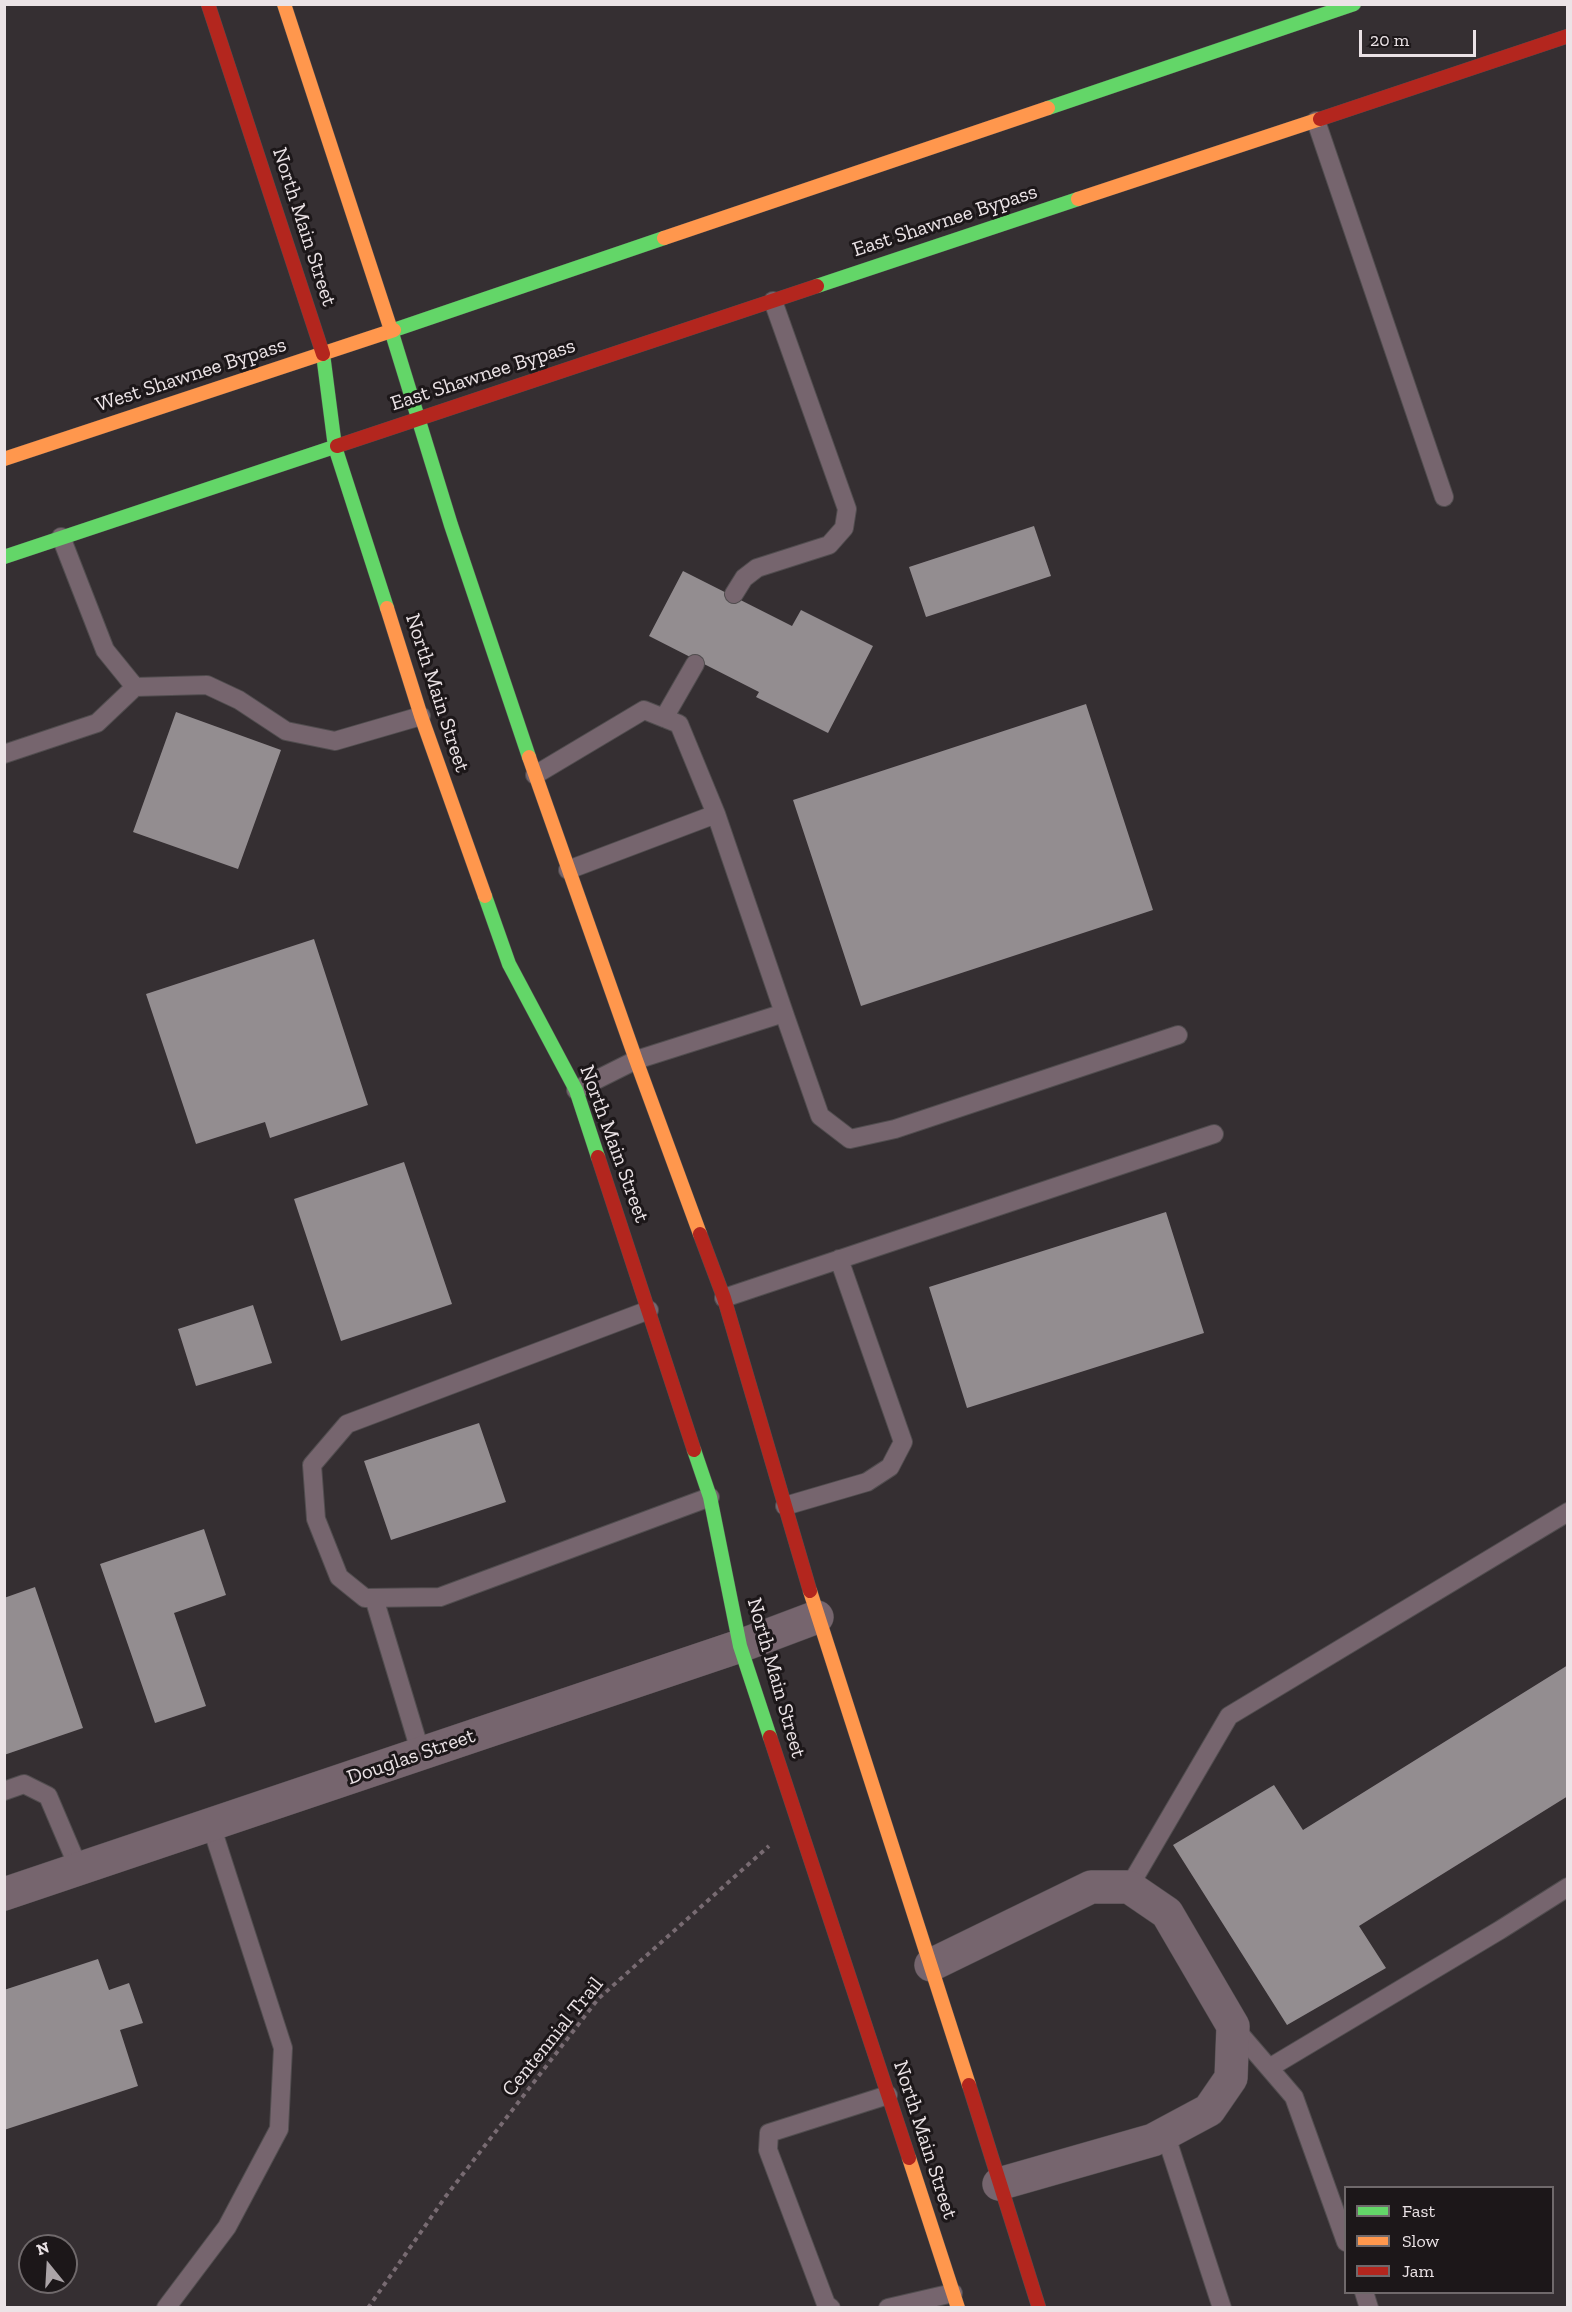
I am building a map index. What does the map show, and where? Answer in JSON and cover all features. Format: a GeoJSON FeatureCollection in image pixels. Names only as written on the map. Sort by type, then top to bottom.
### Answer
{"type":"FeatureCollection","features":[{"type":"Feature","properties":{"kind":"main road","name":"North Main Street"},"geometry":{"type":"LineString","coordinates":[[208,4],[323,354],[335,447],[421,716],[509,964],[576,1090],[710,1497],[740,1646],[956,2300]]}},
{"type":"Feature","properties":{"kind":"main road"},"geometry":{"type":"LineString","coordinates":[[284,4],[391,330],[451,525],[535,775],[636,1060],[724,1298],[817,1617],[931,1965],[1039,2307]]}},
{"type":"Feature","properties":{"kind":"main road"},"geometry":{"type":"LineString","coordinates":[[391,330],[1354,4]]}},
{"type":"Feature","properties":{"kind":"main road","name":"East Shawnee Bypass"},"geometry":{"type":"LineString","coordinates":[[335,447],[1568,36]]}},
{"type":"Feature","properties":{"kind":"main road","name":"West Shawnee Bypass"},"geometry":{"type":"LineString","coordinates":[[4,459],[391,330]]}},
{"type":"Feature","properties":{"kind":"main road"},"geometry":{"type":"LineString","coordinates":[[4,557],[335,447]]}},
{"type":"Feature","properties":{"kind":"street","name":"Douglas Street"},"geometry":{"type":"LineString","coordinates":[[4,1894],[740,1646],[817,1617]]}},
{"type":"Feature","properties":{"kind":"street"},"geometry":{"type":"LineString","coordinates":[[931,1965],[1091,1887],[1129,1887],[1167,1913],[1233,2026],[1231,2078],[1209,2110],[1153,2140],[999,2184]]}},
{"type":"Feature","properties":{"kind":"lane"},"geometry":{"type":"LineString","coordinates":[[1316,121],[1444,497]]}},
{"type":"Feature","properties":{"kind":"lane"},"geometry":{"type":"LineString","coordinates":[[735,594],[744,578],[757,568],[829,545],[844,528],[847,509],[773,300]]}},
{"type":"Feature","properties":{"kind":"lane"},"geometry":{"type":"LineString","coordinates":[[61,537],[105,650],[135,687]]}},
{"type":"Feature","properties":{"kind":"lane"},"geometry":{"type":"LineString","coordinates":[[664,718],[695,664]]}},
{"type":"Feature","properties":{"kind":"lane"},"geometry":{"type":"LineString","coordinates":[[4,754],[97,723],[135,687],[207,684],[239,700],[285,731],[335,741],[421,716]]}},
{"type":"Feature","properties":{"kind":"lane"},"geometry":{"type":"LineString","coordinates":[[535,775],[644,711],[679,724],[716,814],[820,1116],[850,1138],[895,1129],[1178,1035]]}},
{"type":"Feature","properties":{"kind":"lane"},"geometry":{"type":"LineString","coordinates":[[568,870],[716,814]]}},
{"type":"Feature","properties":{"kind":"lane"},"geometry":{"type":"LineString","coordinates":[[576,1090],[636,1060],[784,1013]]}},
{"type":"Feature","properties":{"kind":"lane"},"geometry":{"type":"LineString","coordinates":[[724,1298],[1214,1134]]}},
{"type":"Feature","properties":{"kind":"lane"},"geometry":{"type":"LineString","coordinates":[[785,1506],[867,1482],[890,1467],[903,1442],[840,1259]]}},
{"type":"Feature","properties":{"kind":"lane"},"geometry":{"type":"LineString","coordinates":[[649,1310],[347,1424],[312,1465],[316,1519],[339,1577],[365,1598],[440,1597],[710,1497]]}},
{"type":"Feature","properties":{"kind":"lane"},"geometry":{"type":"LineString","coordinates":[[1129,1887],[1229,1716],[1568,1512]]}},
{"type":"Feature","properties":{"kind":"lane"},"geometry":{"type":"LineString","coordinates":[[374,1598],[422,1754]]}},
{"type":"Feature","properties":{"kind":"lane"},"geometry":{"type":"LineString","coordinates":[[4,1791],[24,1784],[48,1796],[80,1869]]}},
{"type":"Feature","properties":{"kind":"lane"},"geometry":{"type":"LineString","coordinates":[[166,2307],[226,2227],[279,2129],[283,2048],[211,1825]]}},
{"type":"Feature","properties":{"kind":"lane"},"geometry":{"type":"LineString","coordinates":[[1269,2068],[1568,1887]]}},
{"type":"Feature","properties":{"kind":"lane"},"geometry":{"type":"LineString","coordinates":[[1233,2026],[1294,2097],[1344,2235]]}},
{"type":"Feature","properties":{"kind":"lane"},"geometry":{"type":"LineString","coordinates":[[831,2307],[826,2304],[768,2150],[769,2133],[888,2096]]}},
{"type":"Feature","properties":{"kind":"lane"},"geometry":{"type":"LineString","coordinates":[[1165,2133],[1222,2307]]}},
{"type":"Feature","properties":{"kind":"lane"},"geometry":{"type":"LineString","coordinates":[[888,2307],[956,2300]]}},
{"type":"Feature","properties":{"kind":"path","name":"Centennial Trail"},"geometry":{"type":"LineString","coordinates":[[368,2307],[446,2196],[598,1999],[747,1867],[796,1819]]}},
{"type":"Feature","properties":{"kind":"building"},"geometry":{"type":"Polygon","coordinates":[[[1034,526],[1051,576],[926,617],[909,567],[1034,526]]]}},
{"type":"Feature","properties":{"kind":"building"},"geometry":{"type":"Polygon","coordinates":[[[683,571],[792,626],[801,610],[873,646],[828,733],[756,697],[759,692],[649,636],[683,571]]]}},
{"type":"Feature","properties":{"kind":"building"},"geometry":{"type":"Polygon","coordinates":[[[1086,704],[1153,910],[861,1006],[793,800],[1086,704]]]}},
{"type":"Feature","properties":{"kind":"building"},"geometry":{"type":"Polygon","coordinates":[[[176,712],[281,750],[238,869],[133,832],[176,712]]]}},
{"type":"Feature","properties":{"kind":"building"},"geometry":{"type":"Polygon","coordinates":[[[314,939],[368,1105],[270,1138],[265,1122],[196,1144],[146,994],[314,939]]]}},
{"type":"Feature","properties":{"kind":"building"},"geometry":{"type":"Polygon","coordinates":[[[404,1162],[452,1304],[341,1341],[294,1199],[404,1162]]]}},
{"type":"Feature","properties":{"kind":"building"},"geometry":{"type":"Polygon","coordinates":[[[1166,1212],[1204,1333],[967,1408],[929,1287],[1166,1212]]]}},
{"type":"Feature","properties":{"kind":"building"},"geometry":{"type":"Polygon","coordinates":[[[253,1305],[272,1363],[196,1386],[178,1329],[253,1305]]]}},
{"type":"Feature","properties":{"kind":"building"},"geometry":{"type":"Polygon","coordinates":[[[479,1423],[506,1502],[391,1540],[364,1461],[479,1423]]]}},
{"type":"Feature","properties":{"kind":"building"},"geometry":{"type":"Polygon","coordinates":[[[204,1529],[226,1595],[174,1613],[206,1706],[155,1723],[100,1564],[204,1529]]]}},
{"type":"Feature","properties":{"kind":"building"},"geometry":{"type":"Polygon","coordinates":[[[35,1587],[83,1728],[4,1755],[4,1598],[35,1587]]]}},
{"type":"Feature","properties":{"kind":"building"},"geometry":{"type":"Polygon","coordinates":[[[1568,1665],[1568,1796],[1359,1926],[1386,1968],[1287,2025],[1173,1845],[1274,1785],[1303,1830],[1568,1665]]]}},
{"type":"Feature","properties":{"kind":"building"},"geometry":{"type":"Polygon","coordinates":[[[98,1959],[109,1990],[129,1983],[143,2023],[120,2030],[138,2086],[4,2130],[4,1990],[98,1959]]]}},
{"type":"Feature","properties":{"kind":"traffic: fast"},"geometry":{"type":"LineString","coordinates":[[1048,108],[1354,4]]}},
{"type":"Feature","properties":{"kind":"traffic: fast"},"geometry":{"type":"LineString","coordinates":[[817,286],[1078,199]]}},
{"type":"Feature","properties":{"kind":"traffic: fast"},"geometry":{"type":"LineString","coordinates":[[394,330],[664,238]]}},
{"type":"Feature","properties":{"kind":"traffic: fast"},"geometry":{"type":"LineString","coordinates":[[391,330],[451,525],[529,757]]}},
{"type":"Feature","properties":{"kind":"traffic: fast"},"geometry":{"type":"LineString","coordinates":[[323,354],[335,447],[387,608]]}},
{"type":"Feature","properties":{"kind":"traffic: fast"},"geometry":{"type":"LineString","coordinates":[[4,557],[337,446]]}},
{"type":"Feature","properties":{"kind":"traffic: fast"},"geometry":{"type":"LineString","coordinates":[[485,896],[509,964],[576,1090],[598,1157]]}},
{"type":"Feature","properties":{"kind":"traffic: fast"},"geometry":{"type":"LineString","coordinates":[[694,1450],[710,1497],[740,1646],[770,1737]]}},
{"type":"Feature","properties":{"kind":"traffic: slow"},"geometry":{"type":"LineString","coordinates":[[284,4],[391,330]]}},
{"type":"Feature","properties":{"kind":"traffic: slow"},"geometry":{"type":"LineString","coordinates":[[664,238],[1048,108]]}},
{"type":"Feature","properties":{"kind":"traffic: slow"},"geometry":{"type":"LineString","coordinates":[[1078,199],[1320,119]]}},
{"type":"Feature","properties":{"kind":"traffic: slow"},"geometry":{"type":"LineString","coordinates":[[4,459],[394,330]]}},
{"type":"Feature","properties":{"kind":"traffic: slow"},"geometry":{"type":"LineString","coordinates":[[387,608],[421,716],[485,896]]}},
{"type":"Feature","properties":{"kind":"traffic: slow"},"geometry":{"type":"LineString","coordinates":[[529,757],[700,1234]]}},
{"type":"Feature","properties":{"kind":"traffic: slow"},"geometry":{"type":"LineString","coordinates":[[810,1591],[969,2085]]}},
{"type":"Feature","properties":{"kind":"traffic: slow"},"geometry":{"type":"LineString","coordinates":[[909,2158],[958,2308]]}},
{"type":"Feature","properties":{"kind":"traffic: jam"},"geometry":{"type":"LineString","coordinates":[[208,4],[323,354]]}},
{"type":"Feature","properties":{"kind":"traffic: jam"},"geometry":{"type":"LineString","coordinates":[[1320,119],[1568,36]]}},
{"type":"Feature","properties":{"kind":"traffic: jam"},"geometry":{"type":"LineString","coordinates":[[337,446],[817,286]]}},
{"type":"Feature","properties":{"kind":"traffic: jam"},"geometry":{"type":"LineString","coordinates":[[598,1157],[694,1450]]}},
{"type":"Feature","properties":{"kind":"traffic: jam"},"geometry":{"type":"LineString","coordinates":[[700,1234],[724,1298],[810,1591]]}},
{"type":"Feature","properties":{"kind":"traffic: jam"},"geometry":{"type":"LineString","coordinates":[[770,1737],[909,2158]]}},
{"type":"Feature","properties":{"kind":"traffic: jam"},"geometry":{"type":"LineString","coordinates":[[969,2085],[1039,2308]]}}]}
